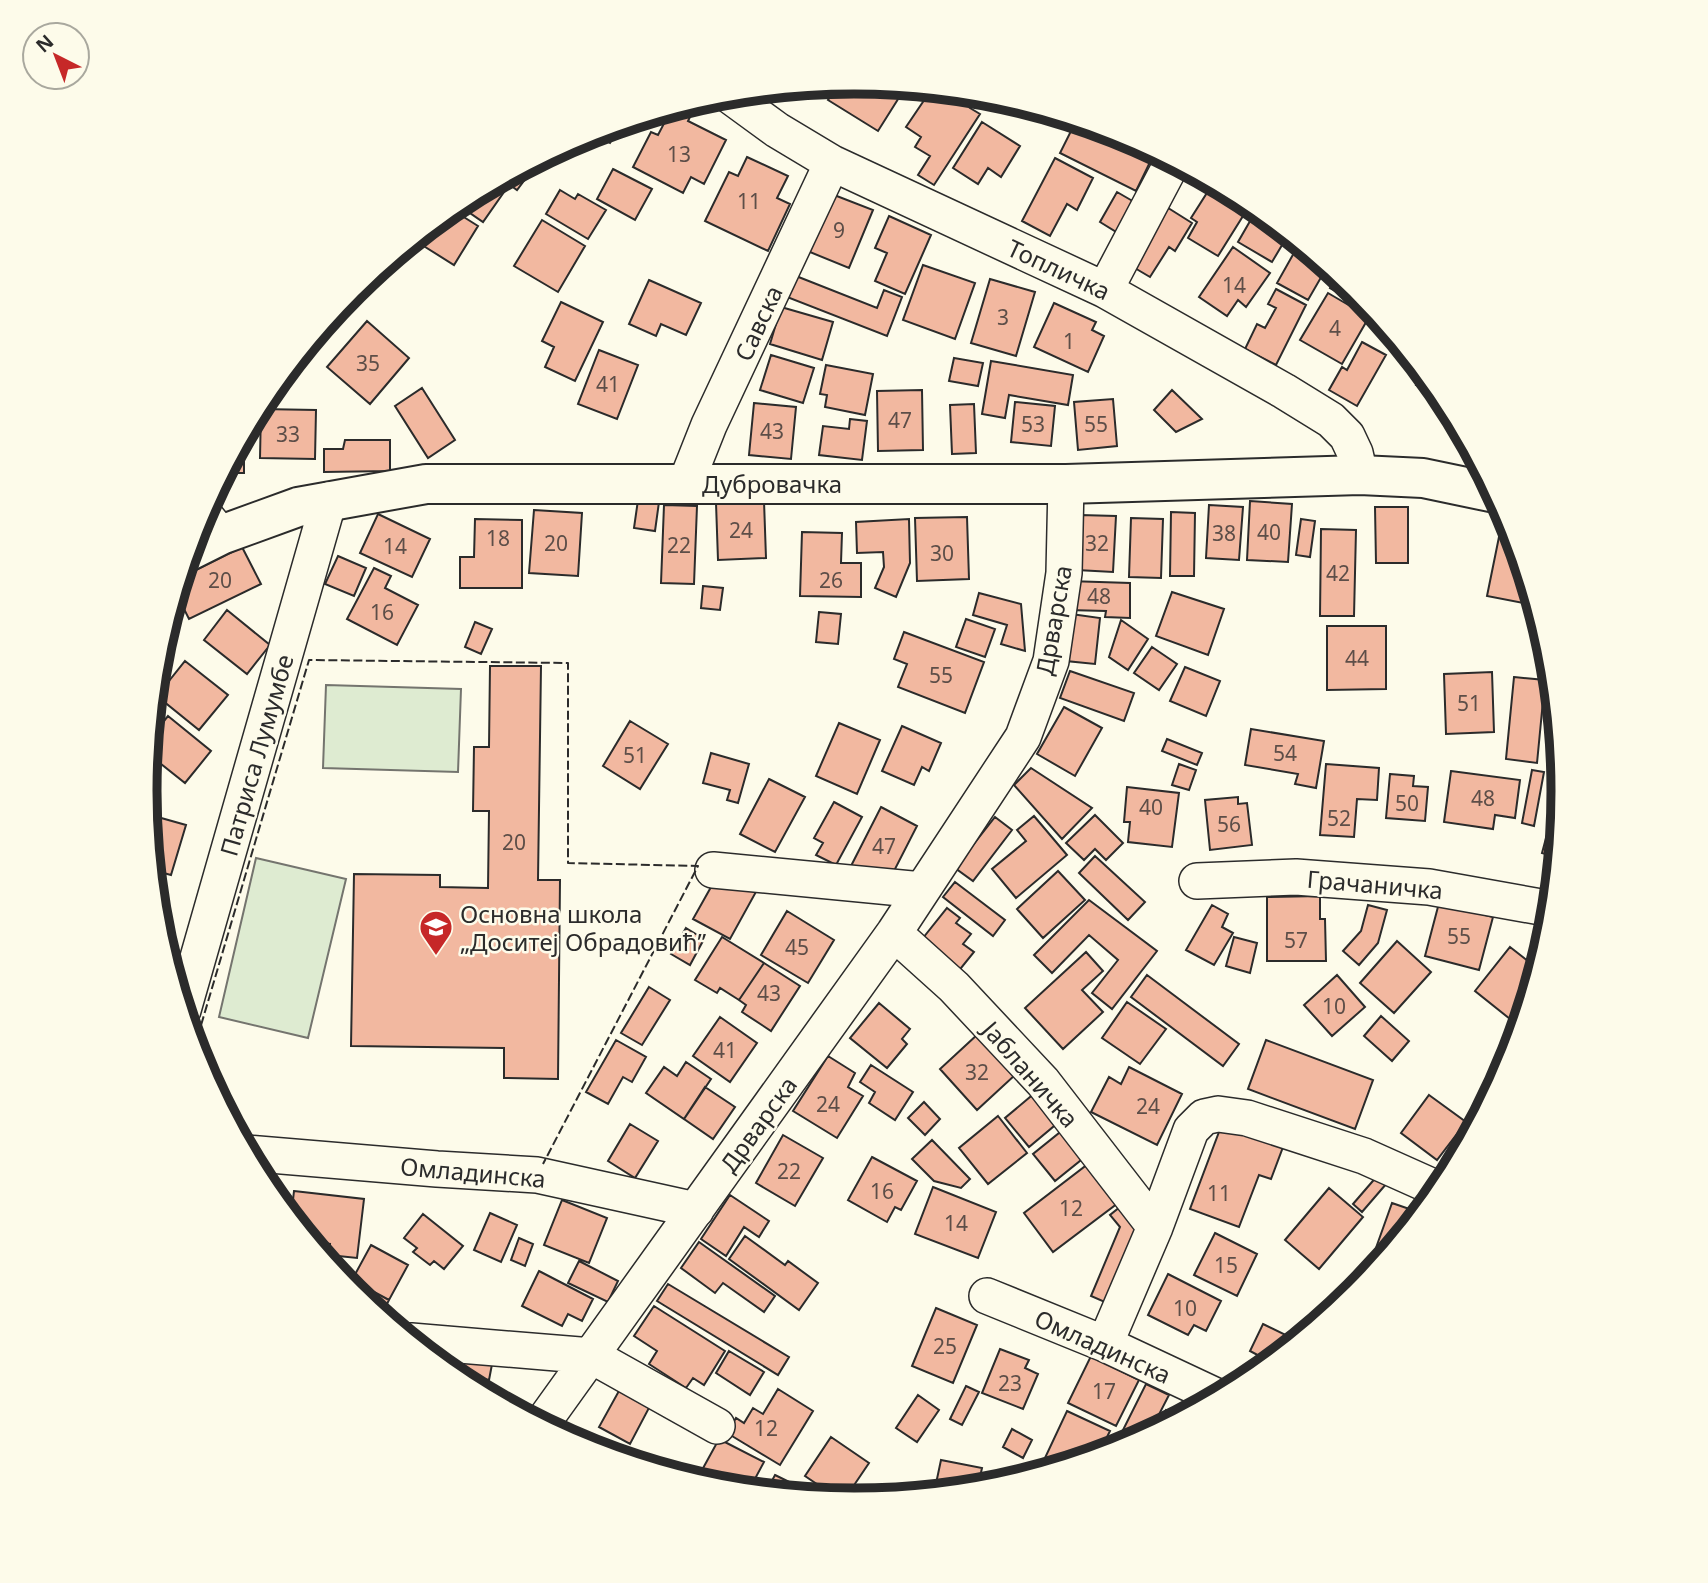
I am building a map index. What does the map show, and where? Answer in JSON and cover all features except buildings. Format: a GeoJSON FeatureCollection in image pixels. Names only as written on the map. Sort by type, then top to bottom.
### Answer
{"type":"FeatureCollection","features":[{"type":"Feature","properties":{"kind":"main road","name":"Дубровачка"},"geometry":{"type":"LineString","coordinates":[[207,532],[329,500],[426,484],[1066,484],[1360,475],[1423,478],[1482,490]]}},
{"type":"Feature","properties":{"kind":"street","name":"Топличка"},"geometry":{"type":"LineString","coordinates":[[742,104],[777,130],[832,163],[1105,290],[1331,420],[1347,436],[1355,453],[1360,475]]}},
{"type":"Feature","properties":{"kind":"street","name":"Савска"},"geometry":{"type":"LineString","coordinates":[[686,483],[709,425],[832,163]]}},
{"type":"Feature","properties":{"kind":"street"},"geometry":{"type":"LineString","coordinates":[[1105,290],[1168,169]]}},
{"type":"Feature","properties":{"kind":"street","name":"Дрварска"},"geometry":{"type":"LineString","coordinates":[[547,1417],[894,933],[1023,737],[1051,661],[1064,573],[1066,484]]}},
{"type":"Feature","properties":{"kind":"street","name":"Патриса Лумумбе"},"geometry":{"type":"LineString","coordinates":[[188,994],[329,500]]}},
{"type":"Feature","properties":{"kind":"street"},"geometry":{"type":"LineString","coordinates":[[713,870],[922,890]]}},
{"type":"Feature","properties":{"kind":"street","name":"Грачаничка"},"geometry":{"type":"LineString","coordinates":[[1197,881],[1296,877],[1429,887],[1541,907]]}},
{"type":"Feature","properties":{"kind":"street","name":"Јабланичка"},"geometry":{"type":"LineString","coordinates":[[894,933],[954,987],[1043,1082],[1155,1227]]}},
{"type":"Feature","properties":{"kind":"street"},"geometry":{"type":"LineString","coordinates":[[1105,1344],[1155,1227],[1191,1130],[1204,1117],[1218,1114],[1247,1118],[1364,1156],[1429,1185]]}},
{"type":"Feature","properties":{"kind":"street","name":"Омладинска"},"geometry":{"type":"LineString","coordinates":[[259,1154],[437,1170],[537,1175],[696,1210]]}},
{"type":"Feature","properties":{"kind":"street","name":"Омладинска"},"geometry":{"type":"LineString","coordinates":[[987,1296],[1105,1344],[1207,1392]]}},
{"type":"Feature","properties":{"kind":"street"},"geometry":{"type":"LineString","coordinates":[[428,1342],[592,1356],[717,1426]]}},
{"type":"Feature","properties":{"kind":"green space"},"geometry":{"type":"Polygon","coordinates":[[[326,685],[461,689],[458,772],[323,768],[326,685]]]}},
{"type":"Feature","properties":{"kind":"green space"},"geometry":{"type":"Polygon","coordinates":[[[256,858],[346,879],[308,1038],[219,1017],[256,858]]]}},
{"type":"Feature","properties":{"kind":"fence"},"geometry":{"type":"LineString","coordinates":[[199,1030],[309,660],[568,663],[568,863],[698,866],[543,1164]]}},
{"type":"Feature","properties":{"kind":"place","name":"Основна школа „Доситеј Обрадовић”"},"geometry":{"type":"Point","coordinates":[436,957]}}]}
